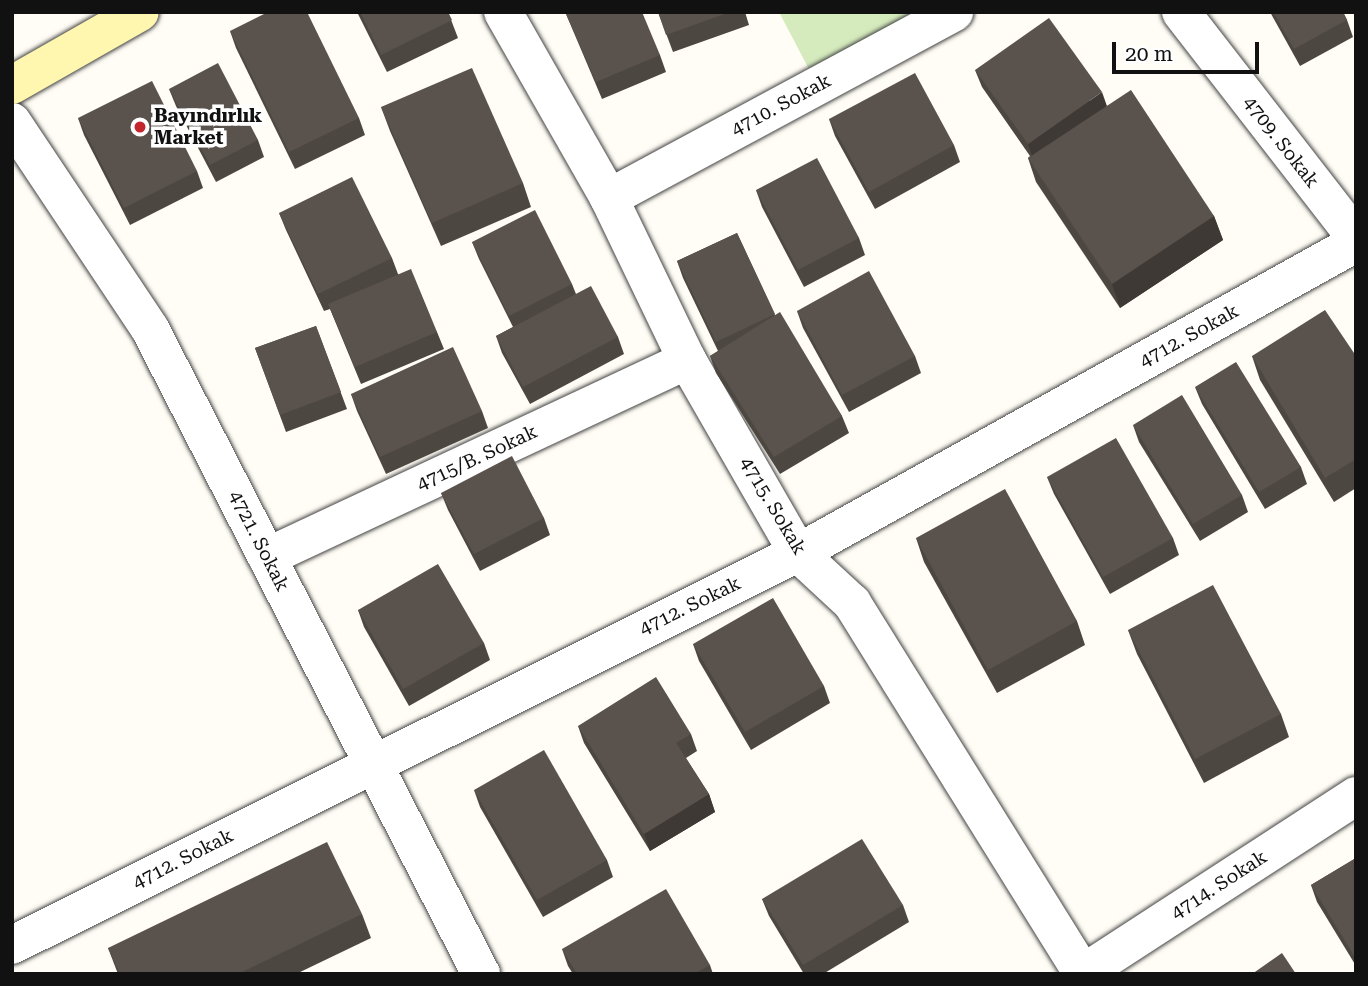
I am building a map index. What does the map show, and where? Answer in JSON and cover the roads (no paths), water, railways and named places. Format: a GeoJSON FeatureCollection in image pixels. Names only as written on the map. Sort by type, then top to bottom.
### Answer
{"type":"FeatureCollection","features":[{"type":"Feature","properties":{"kind":"main road"},"geometry":{"type":"LineString","coordinates":[[12,85],[140,12]]}},
{"type":"Feature","properties":{"kind":"street","name":"4715. Sokak"},"geometry":{"type":"LineString","coordinates":[[503,12],[609,198],[687,360],[798,553],[852,603],[1083,974]]}},
{"type":"Feature","properties":{"kind":"street","name":"4710. Sokak"},"geometry":{"type":"LineString","coordinates":[[609,198],[954,12]]}},
{"type":"Feature","properties":{"kind":"street","name":"4709. Sokak"},"geometry":{"type":"LineString","coordinates":[[1181,12],[1356,240]]}},
{"type":"Feature","properties":{"kind":"street","name":"4721. Sokak"},"geometry":{"type":"LineString","coordinates":[[12,122],[150,329],[481,974]]}},
{"type":"Feature","properties":{"kind":"street","name":"4712. Sokak"},"geometry":{"type":"LineString","coordinates":[[12,945],[372,763],[798,553],[1356,240]]}},
{"type":"Feature","properties":{"kind":"street","name":"4715/B. Sokak"},"geometry":{"type":"LineString","coordinates":[[267,557],[687,360]]}},
{"type":"Feature","properties":{"kind":"street","name":"4714. Sokak"},"geometry":{"type":"LineString","coordinates":[[1083,974],[1356,796]]}},
{"type":"Feature","properties":{"kind":"place","name":"Bayındırlık Market"},"geometry":{"type":"Point","coordinates":[140,127]}}]}
